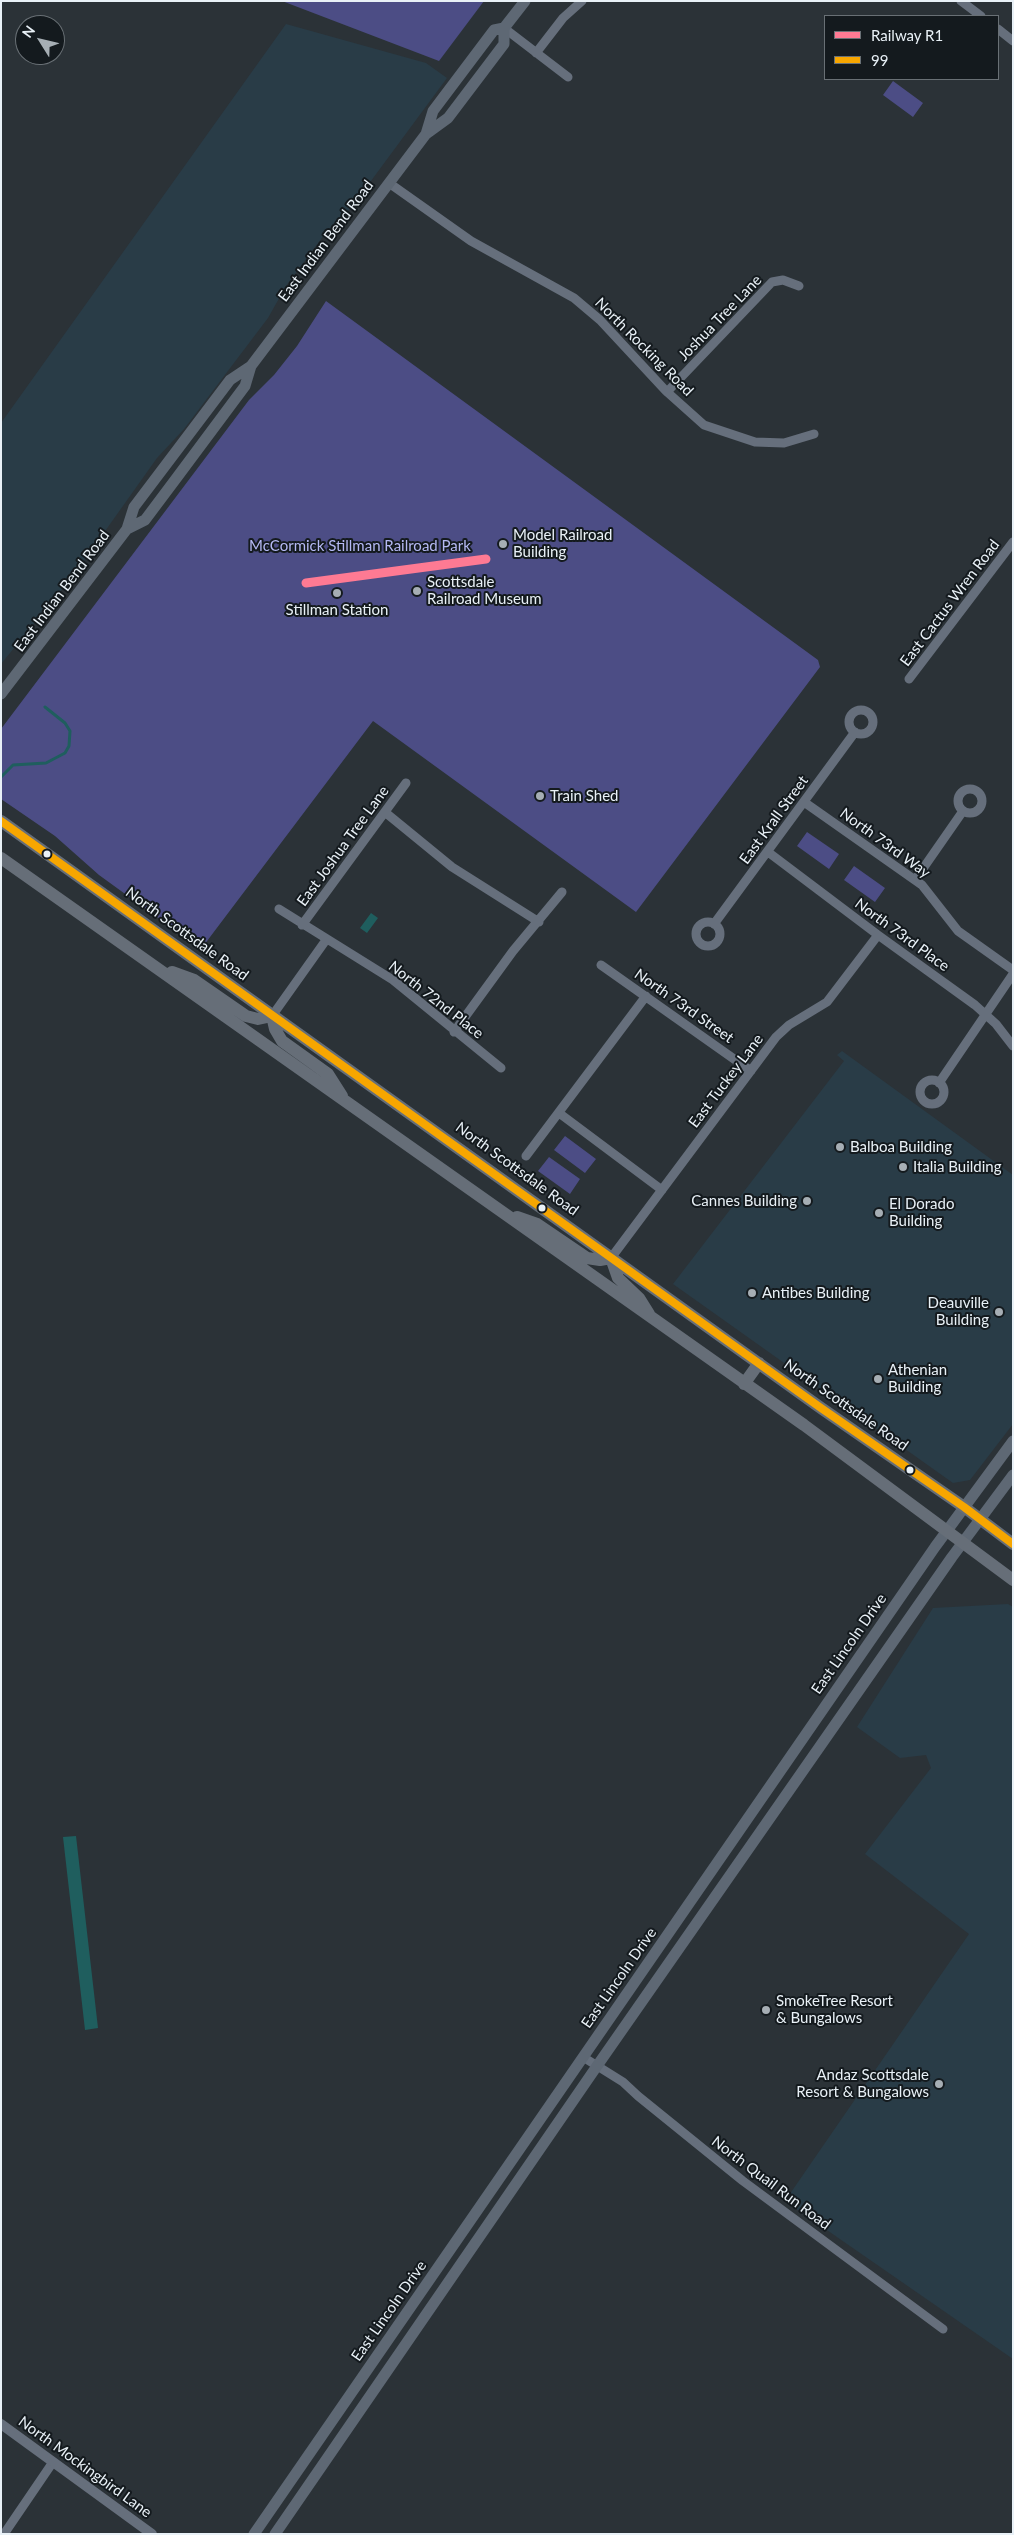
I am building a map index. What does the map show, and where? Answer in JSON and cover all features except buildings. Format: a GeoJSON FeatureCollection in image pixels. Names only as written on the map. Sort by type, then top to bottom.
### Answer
{"type":"FeatureCollection","features":[{"type":"Feature","properties":{"kind":"main road","name":"East Indian Bend Road"},"geometry":{"type":"LineString","coordinates":[[1,694],[127,529],[134,507],[230,380],[251,366],[426,134],[448,118],[504,44],[504,28],[525,1]]}},
{"type":"Feature","properties":{"kind":"main road","name":"East Indian Bend Road"},"geometry":{"type":"LineString","coordinates":[[426,134],[433,112],[494,30],[504,28]]}},
{"type":"Feature","properties":{"kind":"main road","name":"East Indian Bend Road"},"geometry":{"type":"LineString","coordinates":[[127,529],[145,520],[245,386],[251,366]]}},
{"type":"Feature","properties":{"kind":"main road","name":"North Scottsdale Road"},"geometry":{"type":"LineString","coordinates":[[1,821],[611,1258],[964,1507],[1013,1544]]}},
{"type":"Feature","properties":{"kind":"main road"},"geometry":{"type":"LineString","coordinates":[[1,858],[156,965],[744,1384],[947,1530],[1013,1580]]}},
{"type":"Feature","properties":{"kind":"main road"},"geometry":{"type":"LineString","coordinates":[[156,965],[194,980],[246,1016],[258,1019],[272,1016],[275,1029],[282,1041],[328,1074],[345,1101]]}},
{"type":"Feature","properties":{"kind":"main road"},"geometry":{"type":"LineString","coordinates":[[503,1213],[537,1224],[587,1258],[600,1260],[611,1258],[618,1278],[639,1298],[652,1320]]}},
{"type":"Feature","properties":{"kind":"main road"},"geometry":{"type":"LineString","coordinates":[[744,1384],[759,1363]]}},
{"type":"Feature","properties":{"kind":"main road","name":"East Lincoln Drive"},"geometry":{"type":"LineString","coordinates":[[254,2534],[947,1530],[1013,1441]]}},
{"type":"Feature","properties":{"kind":"main road"},"geometry":{"type":"LineString","coordinates":[[275,2534],[597,2066],[963,1542],[1013,1474]]}},
{"type":"Feature","properties":{"kind":"main road"},"geometry":{"type":"LineString","coordinates":[[372,2362],[386,2374]]}},
{"type":"Feature","properties":{"kind":"street"},"geometry":{"type":"LineString","coordinates":[[536,53],[563,18],[582,1]]}},
{"type":"Feature","properties":{"kind":"street"},"geometry":{"type":"LineString","coordinates":[[961,1],[980,15]]}},
{"type":"Feature","properties":{"kind":"street"},"geometry":{"type":"LineString","coordinates":[[504,28],[568,76]]}},
{"type":"Feature","properties":{"kind":"street"},"geometry":{"type":"LineString","coordinates":[[999,30],[1013,41]]}},
{"type":"Feature","properties":{"kind":"street","name":"North Rocking Road"},"geometry":{"type":"LineString","coordinates":[[389,184],[471,241],[574,298],[600,320],[667,392],[704,425],[755,442],[784,444],[814,434]]}},
{"type":"Feature","properties":{"kind":"street","name":"Joshua Tree Lane"},"geometry":{"type":"LineString","coordinates":[[667,392],[772,282],[784,280],[799,286]]}},
{"type":"Feature","properties":{"kind":"street","name":"East Cactus Wren Road"},"geometry":{"type":"LineString","coordinates":[[909,680],[1013,542]]}},
{"type":"Feature","properties":{"kind":"street","name":"East Krall Street"},"geometry":{"type":"LineString","coordinates":[[714,924],[855,732]]}},
{"type":"Feature","properties":{"kind":"street","name":"East Joshua Tree Lane"},"geometry":{"type":"LineString","coordinates":[[326,940],[302,925],[386,813],[406,783]]}},
{"type":"Feature","properties":{"kind":"street","name":"North 73rd Way"},"geometry":{"type":"LineString","coordinates":[[804,802],[922,885],[958,931],[1013,972]]}},
{"type":"Feature","properties":{"kind":"street"},"geometry":{"type":"LineString","coordinates":[[915,880],[963,811]]}},
{"type":"Feature","properties":{"kind":"street"},"geometry":{"type":"LineString","coordinates":[[386,813],[452,867],[539,922]]}},
{"type":"Feature","properties":{"kind":"street","name":"North 73rd Place"},"geometry":{"type":"LineString","coordinates":[[768,852],[878,936],[975,1005],[1013,1046]]}},
{"type":"Feature","properties":{"kind":"street"},"geometry":{"type":"LineString","coordinates":[[454,1032],[513,951],[562,892]]}},
{"type":"Feature","properties":{"kind":"street"},"geometry":{"type":"LineString","coordinates":[[279,909],[302,925]]}},
{"type":"Feature","properties":{"kind":"street","name":"East Tuckey Lane"},"geometry":{"type":"LineString","coordinates":[[611,1258],[776,1037],[789,1025],[828,1002],[878,936]]}},
{"type":"Feature","properties":{"kind":"street"},"geometry":{"type":"LineString","coordinates":[[272,1016],[326,940]]}},
{"type":"Feature","properties":{"kind":"street","name":"North 72nd Place"},"geometry":{"type":"LineString","coordinates":[[326,940],[393,980],[454,1032],[501,1068]]}},
{"type":"Feature","properties":{"kind":"street","name":"North 73rd Street"},"geometry":{"type":"LineString","coordinates":[[601,965],[751,1071]]}},
{"type":"Feature","properties":{"kind":"street"},"geometry":{"type":"LineString","coordinates":[[939,1082],[986,1015],[1013,972]]}},
{"type":"Feature","properties":{"kind":"street"},"geometry":{"type":"LineString","coordinates":[[526,1156],[646,996]]}},
{"type":"Feature","properties":{"kind":"street"},"geometry":{"type":"LineString","coordinates":[[559,1114],[662,1190]]}},
{"type":"Feature","properties":{"kind":"street","name":"North Quail Run Road"},"geometry":{"type":"LineString","coordinates":[[583,2056],[622,2082],[743,2181],[943,2329]]}},
{"type":"Feature","properties":{"kind":"street","name":"North Mockingbird Lane"},"geometry":{"type":"LineString","coordinates":[[1,2424],[152,2534]]}},
{"type":"Feature","properties":{"kind":"street"},"geometry":{"type":"LineString","coordinates":[[4,2534],[53,2462]]}},
{"type":"Feature","properties":{"kind":"shaded area"},"geometry":{"type":"Polygon","coordinates":[[[286,24],[426,63],[447,78],[351,208],[327,231],[286,286],[268,318],[184,429],[157,458],[76,572],[1,664],[1,423],[286,24]]]}},
{"type":"Feature","properties":{"kind":"shaded area"},"geometry":{"type":"Polygon","coordinates":[[[842,1051],[1013,1175],[1013,1424],[970,1480],[953,1483],[673,1284],[844,1061],[837,1055],[842,1051]]]}},
{"type":"Feature","properties":{"kind":"shaded area"},"geometry":{"type":"Polygon","coordinates":[[[1008,1604],[1013,1607],[1013,2359],[785,2201],[969,1934],[865,1854],[931,1768],[926,1755],[900,1758],[857,1727],[933,1608],[1008,1604]]]}},
{"type":"Feature","properties":{"kind":"green space"},"geometry":{"type":"Polygon","coordinates":[[[282,1],[484,1],[439,61],[282,1]]]}},
{"type":"Feature","properties":{"kind":"green space"},"geometry":{"type":"Polygon","coordinates":[[[893,81],[923,103],[913,117],[883,95],[893,81]]]}},
{"type":"Feature","properties":{"kind":"green space","name":"McCormick Stillman Railroad Park"},"geometry":{"type":"Polygon","coordinates":[[[326,301],[818,660],[820,667],[636,912],[373,721],[201,949],[99,875],[55,836],[1,799],[1,729],[249,400],[274,375],[297,346],[326,301]]]}},
{"type":"Feature","properties":{"kind":"green space"},"geometry":{"type":"Polygon","coordinates":[[[807,832],[839,854],[829,869],[797,846],[807,832]]]}},
{"type":"Feature","properties":{"kind":"green space"},"geometry":{"type":"Polygon","coordinates":[[[854,866],[885,888],[875,902],[844,880],[854,866]]]}},
{"type":"Feature","properties":{"kind":"green space"},"geometry":{"type":"Polygon","coordinates":[[[565,1136],[596,1159],[585,1173],[554,1150],[565,1136]]]}},
{"type":"Feature","properties":{"kind":"green space"},"geometry":{"type":"Polygon","coordinates":[[[549,1157],[580,1179],[570,1194],[538,1171],[549,1157]]]}},
{"type":"Feature","properties":{"kind":"water"},"geometry":{"type":"Polygon","coordinates":[[[371,913],[378,918],[367,933],[360,928],[371,913]]]}},
{"type":"Feature","properties":{"kind":"water"},"geometry":{"type":"Polygon","coordinates":[[[76,1836],[98,2028],[85,2030],[63,1837],[76,1836]]]}},
{"type":"Feature","properties":{"kind":"waterway"},"geometry":{"type":"LineString","coordinates":[[1,777],[13,765],[46,763],[65,753],[69,746],[70,731],[65,723],[45,707]]}},
{"type":"Feature","properties":{"kind":"rail line","name":"R1"},"geometry":{"type":"LineString","coordinates":[[306,583],[486,559]]}},
{"type":"Feature","properties":{"kind":"transit line","name":"99"},"geometry":{"type":"LineString","coordinates":[[1,821],[821,1408],[964,1507],[1013,1544]]}},
{"type":"Feature","properties":{"kind":"place","name":"Model Railroad Building"},"geometry":{"type":"Point","coordinates":[503,544]}},
{"type":"Feature","properties":{"kind":"place","name":"Scottsdale Railroad Museum"},"geometry":{"type":"Point","coordinates":[417,591]}},
{"type":"Feature","properties":{"kind":"place","name":"Stillman Station"},"geometry":{"type":"Point","coordinates":[337,593]}},
{"type":"Feature","properties":{"kind":"place","name":"Train Shed"},"geometry":{"type":"Point","coordinates":[540,796]}},
{"type":"Feature","properties":{"kind":"place","name":"Balboa Building"},"geometry":{"type":"Point","coordinates":[840,1147]}},
{"type":"Feature","properties":{"kind":"place","name":"Italia Building"},"geometry":{"type":"Point","coordinates":[903,1167]}},
{"type":"Feature","properties":{"kind":"place","name":"Cannes Building"},"geometry":{"type":"Point","coordinates":[807,1201]}},
{"type":"Feature","properties":{"kind":"place","name":"El Dorado Building"},"geometry":{"type":"Point","coordinates":[879,1213]}},
{"type":"Feature","properties":{"kind":"place","name":"Antibes Building"},"geometry":{"type":"Point","coordinates":[752,1293]}},
{"type":"Feature","properties":{"kind":"place","name":"Deauville Building"},"geometry":{"type":"Point","coordinates":[999,1312]}},
{"type":"Feature","properties":{"kind":"place","name":"Athenian Building"},"geometry":{"type":"Point","coordinates":[878,1379]}},
{"type":"Feature","properties":{"kind":"place","name":"SmokeTree Resort & Bungalows"},"geometry":{"type":"Point","coordinates":[766,2010]}},
{"type":"Feature","properties":{"kind":"place","name":"Andaz Scottsdale Resort & Bungalows"},"geometry":{"type":"Point","coordinates":[939,2084]}}]}
